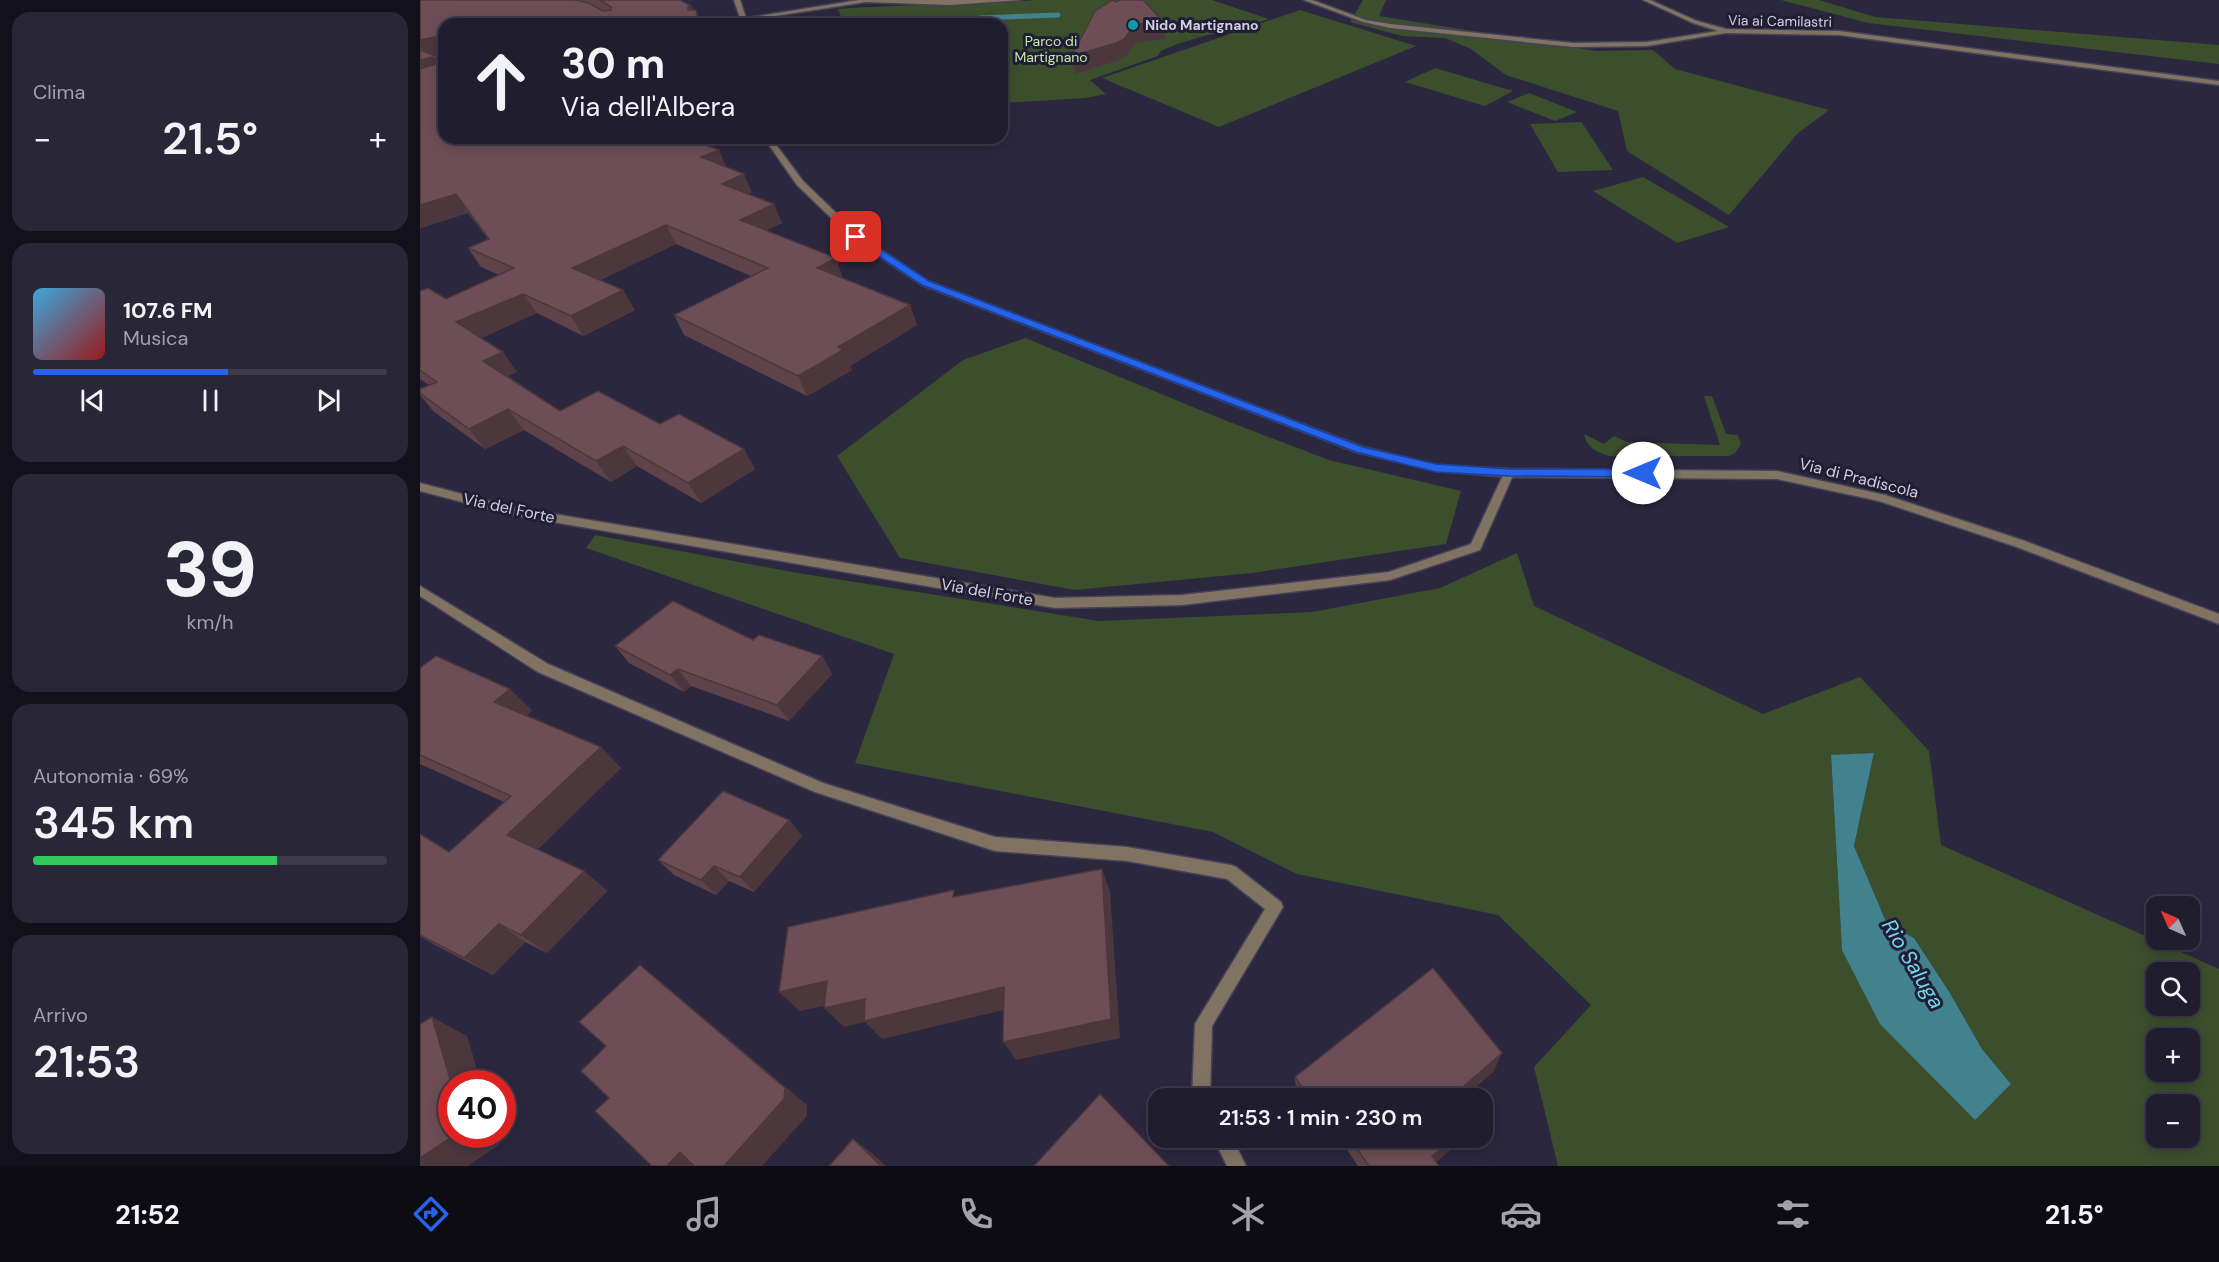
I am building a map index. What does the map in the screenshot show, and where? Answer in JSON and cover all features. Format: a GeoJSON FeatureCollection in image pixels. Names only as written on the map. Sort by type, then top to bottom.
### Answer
{"type":"FeatureCollection","features":[{"type":"Feature","properties":{"kind":"street"},"geometry":{"type":"LineString","coordinates":[[737,0],[743,18]]}},
{"type":"Feature","properties":{"kind":"street"},"geometry":{"type":"LineString","coordinates":[[762,18],[868,0],[950,3],[1018,0]]}},
{"type":"Feature","properties":{"kind":"street","name":"Via ai Camilastri"},"geometry":{"type":"LineString","coordinates":[[1307,0],[1365,21],[1390,26],[1573,45],[1647,45],[1726,31],[1839,33],[2219,83]]}},
{"type":"Feature","properties":{"kind":"street"},"geometry":{"type":"LineString","coordinates":[[1646,0],[1695,22],[1726,31]]}},
{"type":"Feature","properties":{"kind":"street","name":"Via di Pradiscola"},"geometry":{"type":"LineString","coordinates":[[771,144],[800,183],[856,237],[925,283],[1360,450],[1436,468],[1509,472],[1777,475],[1881,498],[2018,543],[2219,619]]}},
{"type":"Feature","properties":{"kind":"street","name":"Via del Forte"},"geometry":{"type":"LineString","coordinates":[[420,487],[512,511],[1055,603],[1182,600],[1390,576],[1476,547],[1509,472]]}},
{"type":"Feature","properties":{"kind":"street"},"geometry":{"type":"LineString","coordinates":[[420,590],[543,668],[820,788],[995,844],[1127,854],[1231,872],[1275,907],[1204,1024],[1201,1088]]}},
{"type":"Feature","properties":{"kind":"street"},"geometry":{"type":"LineString","coordinates":[[1228,1148],[1237,1166]]}},
{"type":"Feature","properties":{"kind":"green space","name":"Parco di Martignano"},"geometry":{"type":"Polygon","coordinates":[[[1035,0],[1212,0],[1269,19],[1175,45],[1161,51],[1158,56],[1090,80],[1106,94],[1086,98],[1008,103],[1008,18],[842,18],[838,9],[1035,0]]]}},
{"type":"Feature","properties":{"kind":"green space"},"geometry":{"type":"Polygon","coordinates":[[[1363,0],[1386,0],[1379,16],[1596,51],[1653,50],[1675,69],[1829,110],[1797,134],[1729,215],[1627,151],[1618,111],[1506,75],[1471,49],[1445,38],[1402,36],[1350,22],[1363,0]]]}},
{"type":"Feature","properties":{"kind":"green space"},"geometry":{"type":"Polygon","coordinates":[[[1781,0],[1819,0],[1875,17],[2219,45],[2219,64],[1868,23],[1781,0]]]}},
{"type":"Feature","properties":{"kind":"green space"},"geometry":{"type":"Polygon","coordinates":[[[1300,10],[1416,46],[1219,127],[1102,78],[1300,10]]]}},
{"type":"Feature","properties":{"kind":"green space"},"geometry":{"type":"Polygon","coordinates":[[[1435,68],[1513,91],[1485,106],[1405,82],[1435,68]]]}},
{"type":"Feature","properties":{"kind":"green space"},"geometry":{"type":"Polygon","coordinates":[[[1529,93],[1577,112],[1555,121],[1507,102],[1529,93]]]}},
{"type":"Feature","properties":{"kind":"green space"},"geometry":{"type":"Polygon","coordinates":[[[1582,122],[1613,170],[1558,172],[1530,124],[1582,122]]]}},
{"type":"Feature","properties":{"kind":"green space"},"geometry":{"type":"Polygon","coordinates":[[[1643,177],[1729,227],[1677,243],[1593,191],[1643,177]]]}},
{"type":"Feature","properties":{"kind":"green space"},"geometry":{"type":"Polygon","coordinates":[[[1025,338],[1329,460],[1461,491],[1446,544],[1252,573],[1075,590],[900,558],[837,456],[963,360],[1025,338]]]}},
{"type":"Feature","properties":{"kind":"green space"},"geometry":{"type":"Polygon","coordinates":[[[1704,396],[1712,396],[1726,434],[1738,435],[1741,444],[1735,453],[1729,456],[1609,456],[1593,449],[1585,439],[1584,434],[1604,444],[1614,436],[1627,442],[1720,445],[1704,396]]]}},
{"type":"Feature","properties":{"kind":"green space"},"geometry":{"type":"Polygon","coordinates":[[[595,535],[792,572],[1099,621],[1312,612],[1440,588],[1517,553],[1534,606],[1763,714],[1860,677],[1929,751],[1941,845],[2146,936],[2146,950],[2176,950],[2219,969],[2219,1166],[1558,1166],[1534,1067],[1591,1005],[1498,915],[1297,874],[1213,832],[855,763],[894,654],[586,548],[595,535]],[[1874,753],[1831,756],[1842,950],[1993,1102],[2011,1084],[1982,1049],[1950,993],[1914,938],[1887,924],[1854,846],[1874,753]]]}},
{"type":"Feature","properties":{"kind":"water","name":"Rio Saluga"},"geometry":{"type":"Polygon","coordinates":[[[1874,753],[1854,846],[1887,924],[1914,938],[1950,993],[1982,1049],[2011,1084],[1975,1120],[1880,1024],[1842,950],[1831,755],[1874,753]]]}},
{"type":"Feature","properties":{"kind":"building"},"geometry":{"type":"Polygon","coordinates":[[[420,0],[575,0],[589,3],[603,11],[611,10],[611,7],[600,0],[680,0],[691,6],[688,10],[696,10],[697,18],[438,18],[438,36],[420,40],[420,0]]]}},
{"type":"Feature","properties":{"kind":"building"},"geometry":{"type":"Polygon","coordinates":[[[1112,0],[1116,2],[1143,0],[1163,21],[1134,25],[1124,39],[1116,43],[1072,56],[1095,11],[1112,0]]]}},
{"type":"Feature","properties":{"kind":"building"},"geometry":{"type":"Polygon","coordinates":[[[420,50],[438,57],[438,144],[702,144],[719,150],[701,157],[744,174],[722,184],[774,204],[740,220],[836,258],[817,268],[910,305],[838,347],[843,350],[798,376],[674,315],[768,268],[666,225],[572,268],[623,290],[571,316],[523,294],[456,322],[503,352],[483,361],[560,411],[598,391],[660,424],[679,414],[744,449],[688,483],[623,446],[596,461],[508,409],[469,429],[420,393],[420,389],[437,382],[420,370],[420,291],[428,288],[446,299],[514,268],[468,248],[489,239],[456,194],[420,205],[420,69],[436,64],[436,59],[433,57],[420,60],[420,50]]]}},
{"type":"Feature","properties":{"kind":"building"},"geometry":{"type":"Polygon","coordinates":[[[673,601],[753,640],[759,635],[822,656],[777,705],[678,669],[670,675],[615,646],[673,601]]]}},
{"type":"Feature","properties":{"kind":"building"},"geometry":{"type":"Polygon","coordinates":[[[436,656],[510,689],[494,702],[601,747],[507,835],[584,871],[521,935],[499,924],[464,958],[420,935],[420,834],[449,852],[511,796],[420,755],[420,668],[436,656]]]}},
{"type":"Feature","properties":{"kind":"building"},"geometry":{"type":"Polygon","coordinates":[[[723,791],[789,820],[740,877],[714,866],[701,880],[658,860],[723,791]]]}},
{"type":"Feature","properties":{"kind":"building"},"geometry":{"type":"Polygon","coordinates":[[[1102,869],[1111,1019],[1003,1042],[1004,987],[864,1021],[865,999],[824,1008],[827,981],[779,992],[788,927],[954,890],[953,897],[1102,869]]]}},
{"type":"Feature","properties":{"kind":"building"},"geometry":{"type":"Polygon","coordinates":[[[640,965],[785,1088],[784,1099],[724,1166],[694,1166],[680,1152],[667,1166],[652,1166],[595,1111],[609,1098],[581,1071],[606,1046],[579,1022],[640,965]]]}},
{"type":"Feature","properties":{"kind":"building"},"geometry":{"type":"Polygon","coordinates":[[[1433,968],[1502,1053],[1462,1088],[1302,1088],[1295,1077],[1433,968]]]}},
{"type":"Feature","properties":{"kind":"building"},"geometry":{"type":"Polygon","coordinates":[[[432,1017],[447,1070],[438,1070],[438,1146],[420,1158],[420,1024],[432,1017]]]}},
{"type":"Feature","properties":{"kind":"building"},"geometry":{"type":"Polygon","coordinates":[[[1100,1094],[1148,1144],[1148,1148],[1152,1148],[1169,1166],[1034,1166],[1100,1094]]]}},
{"type":"Feature","properties":{"kind":"building"},"geometry":{"type":"Polygon","coordinates":[[[853,1139],[881,1166],[829,1166],[853,1139]]]}},
{"type":"Feature","properties":{"kind":"building"},"geometry":{"type":"Polygon","coordinates":[[[1357,1148],[1441,1148],[1432,1156],[1439,1166],[1369,1166],[1357,1148]]]}},
{"type":"Feature","properties":{"kind":"waterway"},"geometry":{"type":"LineString","coordinates":[[980,18],[1058,15]]}},
{"type":"Feature","properties":{"kind":"place","name":"Nido Martignano"},"geometry":{"type":"Point","coordinates":[1133,25]}},
{"type":"Feature","properties":{"kind":"route"},"geometry":{"type":"LineString","coordinates":[[856,237],[925,283],[1360,450],[1436,468],[1509,472],[1643,473]]}}]}
